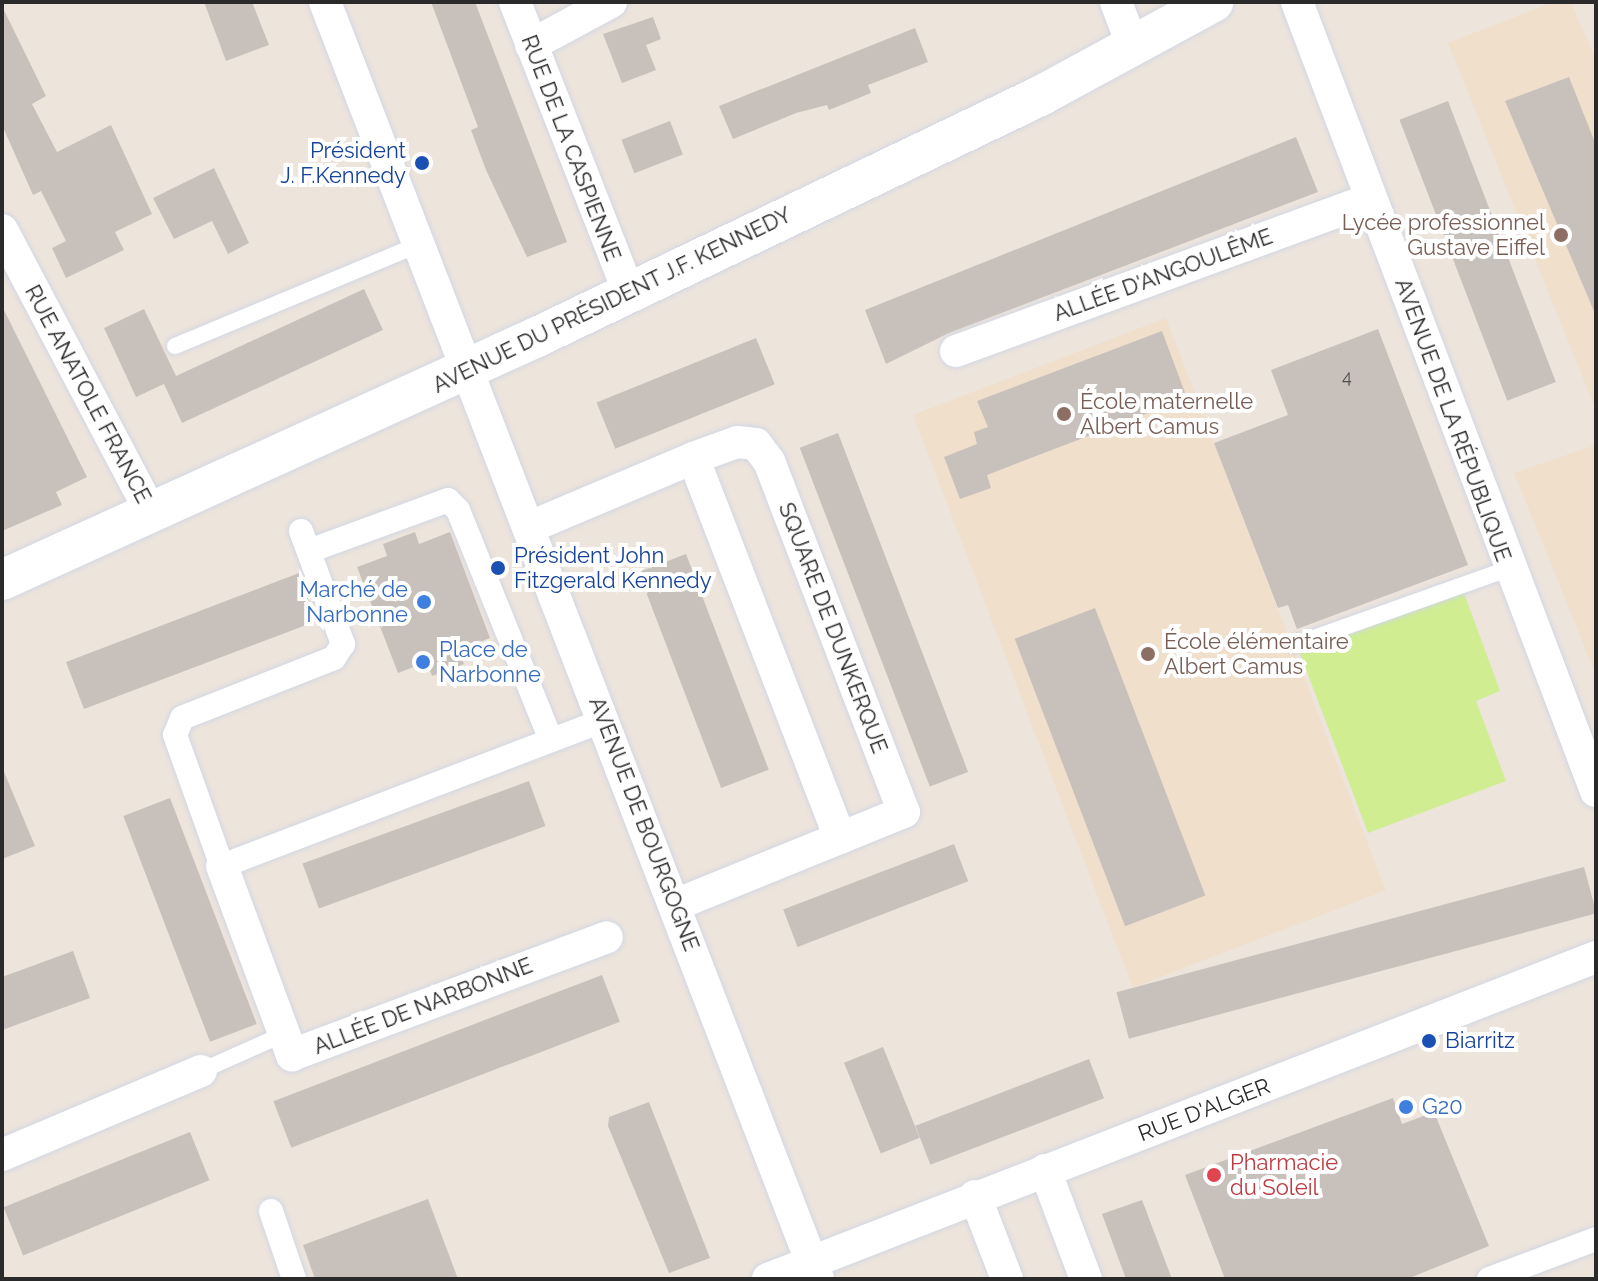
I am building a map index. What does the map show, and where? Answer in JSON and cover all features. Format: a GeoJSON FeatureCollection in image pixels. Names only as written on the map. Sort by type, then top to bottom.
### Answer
{"type":"FeatureCollection","features":[{"type":"Feature","properties":{"kind":"street","name":"AVENUE DE BOURGOGNE"},"geometry":{"type":"LineString","coordinates":[[325,2],[815,1271]]}},
{"type":"Feature","properties":{"kind":"street","name":"RUE DE LA CASPIENNE"},"geometry":{"type":"LineString","coordinates":[[515,2],[629,293]]}},
{"type":"Feature","properties":{"kind":"street"},"geometry":{"type":"LineString","coordinates":[[531,45],[611,2]]}},
{"type":"Feature","properties":{"kind":"street"},"geometry":{"type":"LineString","coordinates":[[1116,2],[1133,47]]}},
{"type":"Feature","properties":{"kind":"street","name":"AVENUE DU PRÉSIDENT J.F. KENNEDY"},"geometry":{"type":"LineString","coordinates":[[2,580],[152,515],[629,293],[1133,47],[1213,2]]}},
{"type":"Feature","properties":{"kind":"street","name":"AVENUE DE LA RÉPUBLIQUE"},"geometry":{"type":"LineString","coordinates":[[1297,2],[1508,569],[1596,791]]}},
{"type":"Feature","properties":{"kind":"street","name":"ALLÉE D'ANGOULÊME"},"geometry":{"type":"LineString","coordinates":[[956,351],[1371,199]]}},
{"type":"Feature","properties":{"kind":"street","name":"RUE ANATOLE FRANCE"},"geometry":{"type":"LineString","coordinates":[[2,230],[152,515]]}},
{"type":"Feature","properties":{"kind":"street","name":"SQUARE DE DUNKERQUE"},"geometry":{"type":"LineString","coordinates":[[530,527],[693,458],[737,442],[756,444],[769,461],[904,812],[675,905]]}},
{"type":"Feature","properties":{"kind":"street"},"geometry":{"type":"LineString","coordinates":[[693,458],[840,838]]}},
{"type":"Feature","properties":{"kind":"street","name":"ALLÉE DE NARBONNE"},"geometry":{"type":"LineString","coordinates":[[551,740],[458,510],[448,500],[305,541],[342,631],[334,658],[182,718],[175,735],[282,1035],[292,1055],[607,937]]}},
{"type":"Feature","properties":{"kind":"street"},"geometry":{"type":"LineString","coordinates":[[222,866],[604,720]]}},
{"type":"Feature","properties":{"kind":"street","name":"RUE D'ALGER"},"geometry":{"type":"LineString","coordinates":[[768,1279],[815,1271],[975,1196],[1596,957]]}},
{"type":"Feature","properties":{"kind":"street"},"geometry":{"type":"LineString","coordinates":[[2,1155],[201,1071]]}},
{"type":"Feature","properties":{"kind":"street"},"geometry":{"type":"LineString","coordinates":[[1045,1170],[1086,1279]]}},
{"type":"Feature","properties":{"kind":"street"},"geometry":{"type":"LineString","coordinates":[[975,1196],[1007,1279]]}},
{"type":"Feature","properties":{"kind":"street"},"geometry":{"type":"LineString","coordinates":[[271,1211],[294,1279]]}},
{"type":"Feature","properties":{"kind":"street"},"geometry":{"type":"LineString","coordinates":[[1489,1279],[1596,1239]]}},
{"type":"Feature","properties":{"kind":"lane"},"geometry":{"type":"LineString","coordinates":[[175,346],[418,245]]}},
{"type":"Feature","properties":{"kind":"lane"},"geometry":{"type":"LineString","coordinates":[[1297,644],[1508,569]]}},
{"type":"Feature","properties":{"kind":"lane"},"geometry":{"type":"LineString","coordinates":[[201,1071],[282,1035]]}},
{"type":"Feature","properties":{"kind":"shaded area","name":"Lycée professionnel Gustave Eiffel"},"geometry":{"type":"Polygon","coordinates":[[[1554,2],[1571,2],[1596,60],[1596,410],[1448,43],[1554,2]]]}},
{"type":"Feature","properties":{"kind":"shaded area","name":"École élémentaire Albert Camus"},"geometry":{"type":"Polygon","coordinates":[[[1166,318],[1386,890],[1133,987],[913,415],[1166,318]]]}},
{"type":"Feature","properties":{"kind":"shaded area"},"geometry":{"type":"Polygon","coordinates":[[[1596,445],[1596,675],[1514,473],[1596,445]]]}},
{"type":"Feature","properties":{"kind":"green space"},"geometry":{"type":"Polygon","coordinates":[[[1464,593],[1500,691],[1476,701],[1506,781],[1368,833],[1299,651],[1464,593]]]}},
{"type":"Feature","properties":{"kind":"building"},"geometry":{"type":"Polygon","coordinates":[[[204,2],[252,2],[269,45],[226,61],[204,2]]]}},
{"type":"Feature","properties":{"kind":"building"},"geometry":{"type":"Polygon","coordinates":[[[431,2],[475,2],[567,242],[527,257],[486,170],[471,130],[478,127],[431,2]]]}},
{"type":"Feature","properties":{"kind":"building"},"geometry":{"type":"Polygon","coordinates":[[[2,6],[46,96],[32,104],[57,152],[111,125],[152,214],[115,232],[124,250],[66,278],[52,248],[66,241],[41,191],[33,195],[2,125],[2,6]]]}},
{"type":"Feature","properties":{"kind":"building"},"geometry":{"type":"Polygon","coordinates":[[[653,17],[661,39],[646,45],[656,70],[622,83],[603,34],[653,17]]]}},
{"type":"Feature","properties":{"kind":"building"},"geometry":{"type":"Polygon","coordinates":[[[915,28],[928,62],[868,85],[871,93],[829,110],[827,105],[796,113],[733,139],[719,106],[915,28]]]}},
{"type":"Feature","properties":{"kind":"building"},"geometry":{"type":"Polygon","coordinates":[[[1569,77],[1596,145],[1596,316],[1505,101],[1569,77]]]}},
{"type":"Feature","properties":{"kind":"building"},"geometry":{"type":"Polygon","coordinates":[[[1448,101],[1556,382],[1507,401],[1399,120],[1448,101]]]}},
{"type":"Feature","properties":{"kind":"building"},"geometry":{"type":"Polygon","coordinates":[[[670,121],[683,155],[634,173],[621,140],[670,121]]]}},
{"type":"Feature","properties":{"kind":"building"},"geometry":{"type":"Polygon","coordinates":[[[1296,137],[1318,192],[949,333],[886,364],[865,310],[1296,137]]]}},
{"type":"Feature","properties":{"kind":"building"},"geometry":{"type":"Polygon","coordinates":[[[214,168],[249,243],[228,254],[212,221],[174,239],[153,198],[214,168]]]}},
{"type":"Feature","properties":{"kind":"building"},"geometry":{"type":"Polygon","coordinates":[[[364,289],[383,330],[182,423],[164,384],[136,397],[104,328],[144,309],[176,376],[364,289]]]}},
{"type":"Feature","properties":{"kind":"building"},"geometry":{"type":"Polygon","coordinates":[[[2,306],[87,477],[56,492],[62,505],[2,531],[2,306]]]}},
{"type":"Feature","properties":{"kind":"building"},"geometry":{"type":"Polygon","coordinates":[[[1378,329],[1468,565],[1297,629],[1288,605],[1278,608],[1214,443],[1288,415],[1271,370],[1378,329]]]}},
{"type":"Feature","properties":{"kind":"building","name":"École maternelle Albert Camus"},"geometry":{"type":"Polygon","coordinates":[[[1162,331],[1187,398],[987,475],[991,488],[960,499],[944,457],[977,444],[974,432],[988,427],[977,401],[1162,331]]]}},
{"type":"Feature","properties":{"kind":"building"},"geometry":{"type":"Polygon","coordinates":[[[756,338],[775,384],[615,449],[597,402],[756,338]]]}},
{"type":"Feature","properties":{"kind":"building"},"geometry":{"type":"Polygon","coordinates":[[[838,433],[968,772],[930,787],[800,448],[838,433]]]}},
{"type":"Feature","properties":{"kind":"building","name":"Marché de Narbonne"},"geometry":{"type":"Polygon","coordinates":[[[415,532],[419,544],[450,532],[490,638],[458,650],[464,664],[432,676],[427,662],[398,673],[357,567],[387,556],[383,544],[415,532]]]}},
{"type":"Feature","properties":{"kind":"building"},"geometry":{"type":"Polygon","coordinates":[[[686,554],[769,770],[721,788],[638,572],[686,554]]]}},
{"type":"Feature","properties":{"kind":"building"},"geometry":{"type":"Polygon","coordinates":[[[299,573],[313,611],[305,614],[309,624],[84,709],[66,662],[299,573]]]}},
{"type":"Feature","properties":{"kind":"building"},"geometry":{"type":"Polygon","coordinates":[[[1095,608],[1205,896],[1125,926],[1015,639],[1095,608]]]}},
{"type":"Feature","properties":{"kind":"building"},"geometry":{"type":"Polygon","coordinates":[[[2,767],[35,846],[2,859],[2,767]]]}},
{"type":"Feature","properties":{"kind":"building"},"geometry":{"type":"Polygon","coordinates":[[[529,781],[545,826],[319,909],[303,863],[529,781]]]}},
{"type":"Feature","properties":{"kind":"building"},"geometry":{"type":"Polygon","coordinates":[[[170,798],[257,1024],[210,1042],[123,816],[170,798]]]}},
{"type":"Feature","properties":{"kind":"building"},"geometry":{"type":"Polygon","coordinates":[[[954,844],[968,881],[797,947],[783,910],[954,844]]]}},
{"type":"Feature","properties":{"kind":"building"},"geometry":{"type":"Polygon","coordinates":[[[1584,867],[1596,913],[1129,1039],[1116,992],[1584,867]]]}},
{"type":"Feature","properties":{"kind":"building"},"geometry":{"type":"Polygon","coordinates":[[[73,951],[90,998],[2,1030],[2,977],[73,951]]]}},
{"type":"Feature","properties":{"kind":"building"},"geometry":{"type":"Polygon","coordinates":[[[602,975],[620,1022],[291,1148],[273,1101],[602,975]]]}},
{"type":"Feature","properties":{"kind":"building"},"geometry":{"type":"Polygon","coordinates":[[[883,1047],[920,1138],[881,1154],[844,1063],[883,1047]]]}},
{"type":"Feature","properties":{"kind":"building"},"geometry":{"type":"Polygon","coordinates":[[[1089,1059],[1104,1098],[930,1165],[915,1126],[1089,1059]]]}},
{"type":"Feature","properties":{"kind":"building"},"geometry":{"type":"Polygon","coordinates":[[[1393,1098],[1402,1124],[1434,1112],[1489,1246],[1407,1279],[1225,1279],[1185,1175],[1393,1098]]]}},
{"type":"Feature","properties":{"kind":"building"},"geometry":{"type":"Polygon","coordinates":[[[649,1102],[710,1258],[669,1273],[608,1126],[609,1117],[649,1102]]]}},
{"type":"Feature","properties":{"kind":"building"},"geometry":{"type":"Polygon","coordinates":[[[190,1132],[209,1180],[23,1256],[4,1207],[190,1132]]]}},
{"type":"Feature","properties":{"kind":"building"},"geometry":{"type":"Polygon","coordinates":[[[428,1199],[458,1279],[315,1279],[303,1245],[428,1199]]]}},
{"type":"Feature","properties":{"kind":"building"},"geometry":{"type":"Polygon","coordinates":[[[1142,1200],[1172,1279],[1126,1279],[1102,1214],[1142,1200]]]}},
{"type":"Feature","properties":{"kind":"place","name":"Président J. F.Kennedy"},"geometry":{"type":"Point","coordinates":[422,163]}},
{"type":"Feature","properties":{"kind":"place","name":"Lycée professionnel Gustave Eiffel"},"geometry":{"type":"Point","coordinates":[1561,235]}},
{"type":"Feature","properties":{"kind":"place","name":"École maternelle Albert Camus"},"geometry":{"type":"Point","coordinates":[1064,414]}},
{"type":"Feature","properties":{"kind":"place","name":"Président John Fitzgerald Kennedy"},"geometry":{"type":"Point","coordinates":[498,568]}},
{"type":"Feature","properties":{"kind":"place","name":"Marché de Narbonne"},"geometry":{"type":"Point","coordinates":[424,602]}},
{"type":"Feature","properties":{"kind":"place","name":"École élémentaire Albert Camus"},"geometry":{"type":"Point","coordinates":[1148,654]}},
{"type":"Feature","properties":{"kind":"place","name":"Place de Narbonne"},"geometry":{"type":"Point","coordinates":[423,662]}},
{"type":"Feature","properties":{"kind":"place","name":"Biarritz"},"geometry":{"type":"Point","coordinates":[1429,1041]}},
{"type":"Feature","properties":{"kind":"place","name":"G20"},"geometry":{"type":"Point","coordinates":[1406,1107]}},
{"type":"Feature","properties":{"kind":"place","name":"Pharmacie du Soleil"},"geometry":{"type":"Point","coordinates":[1214,1175]}}]}
